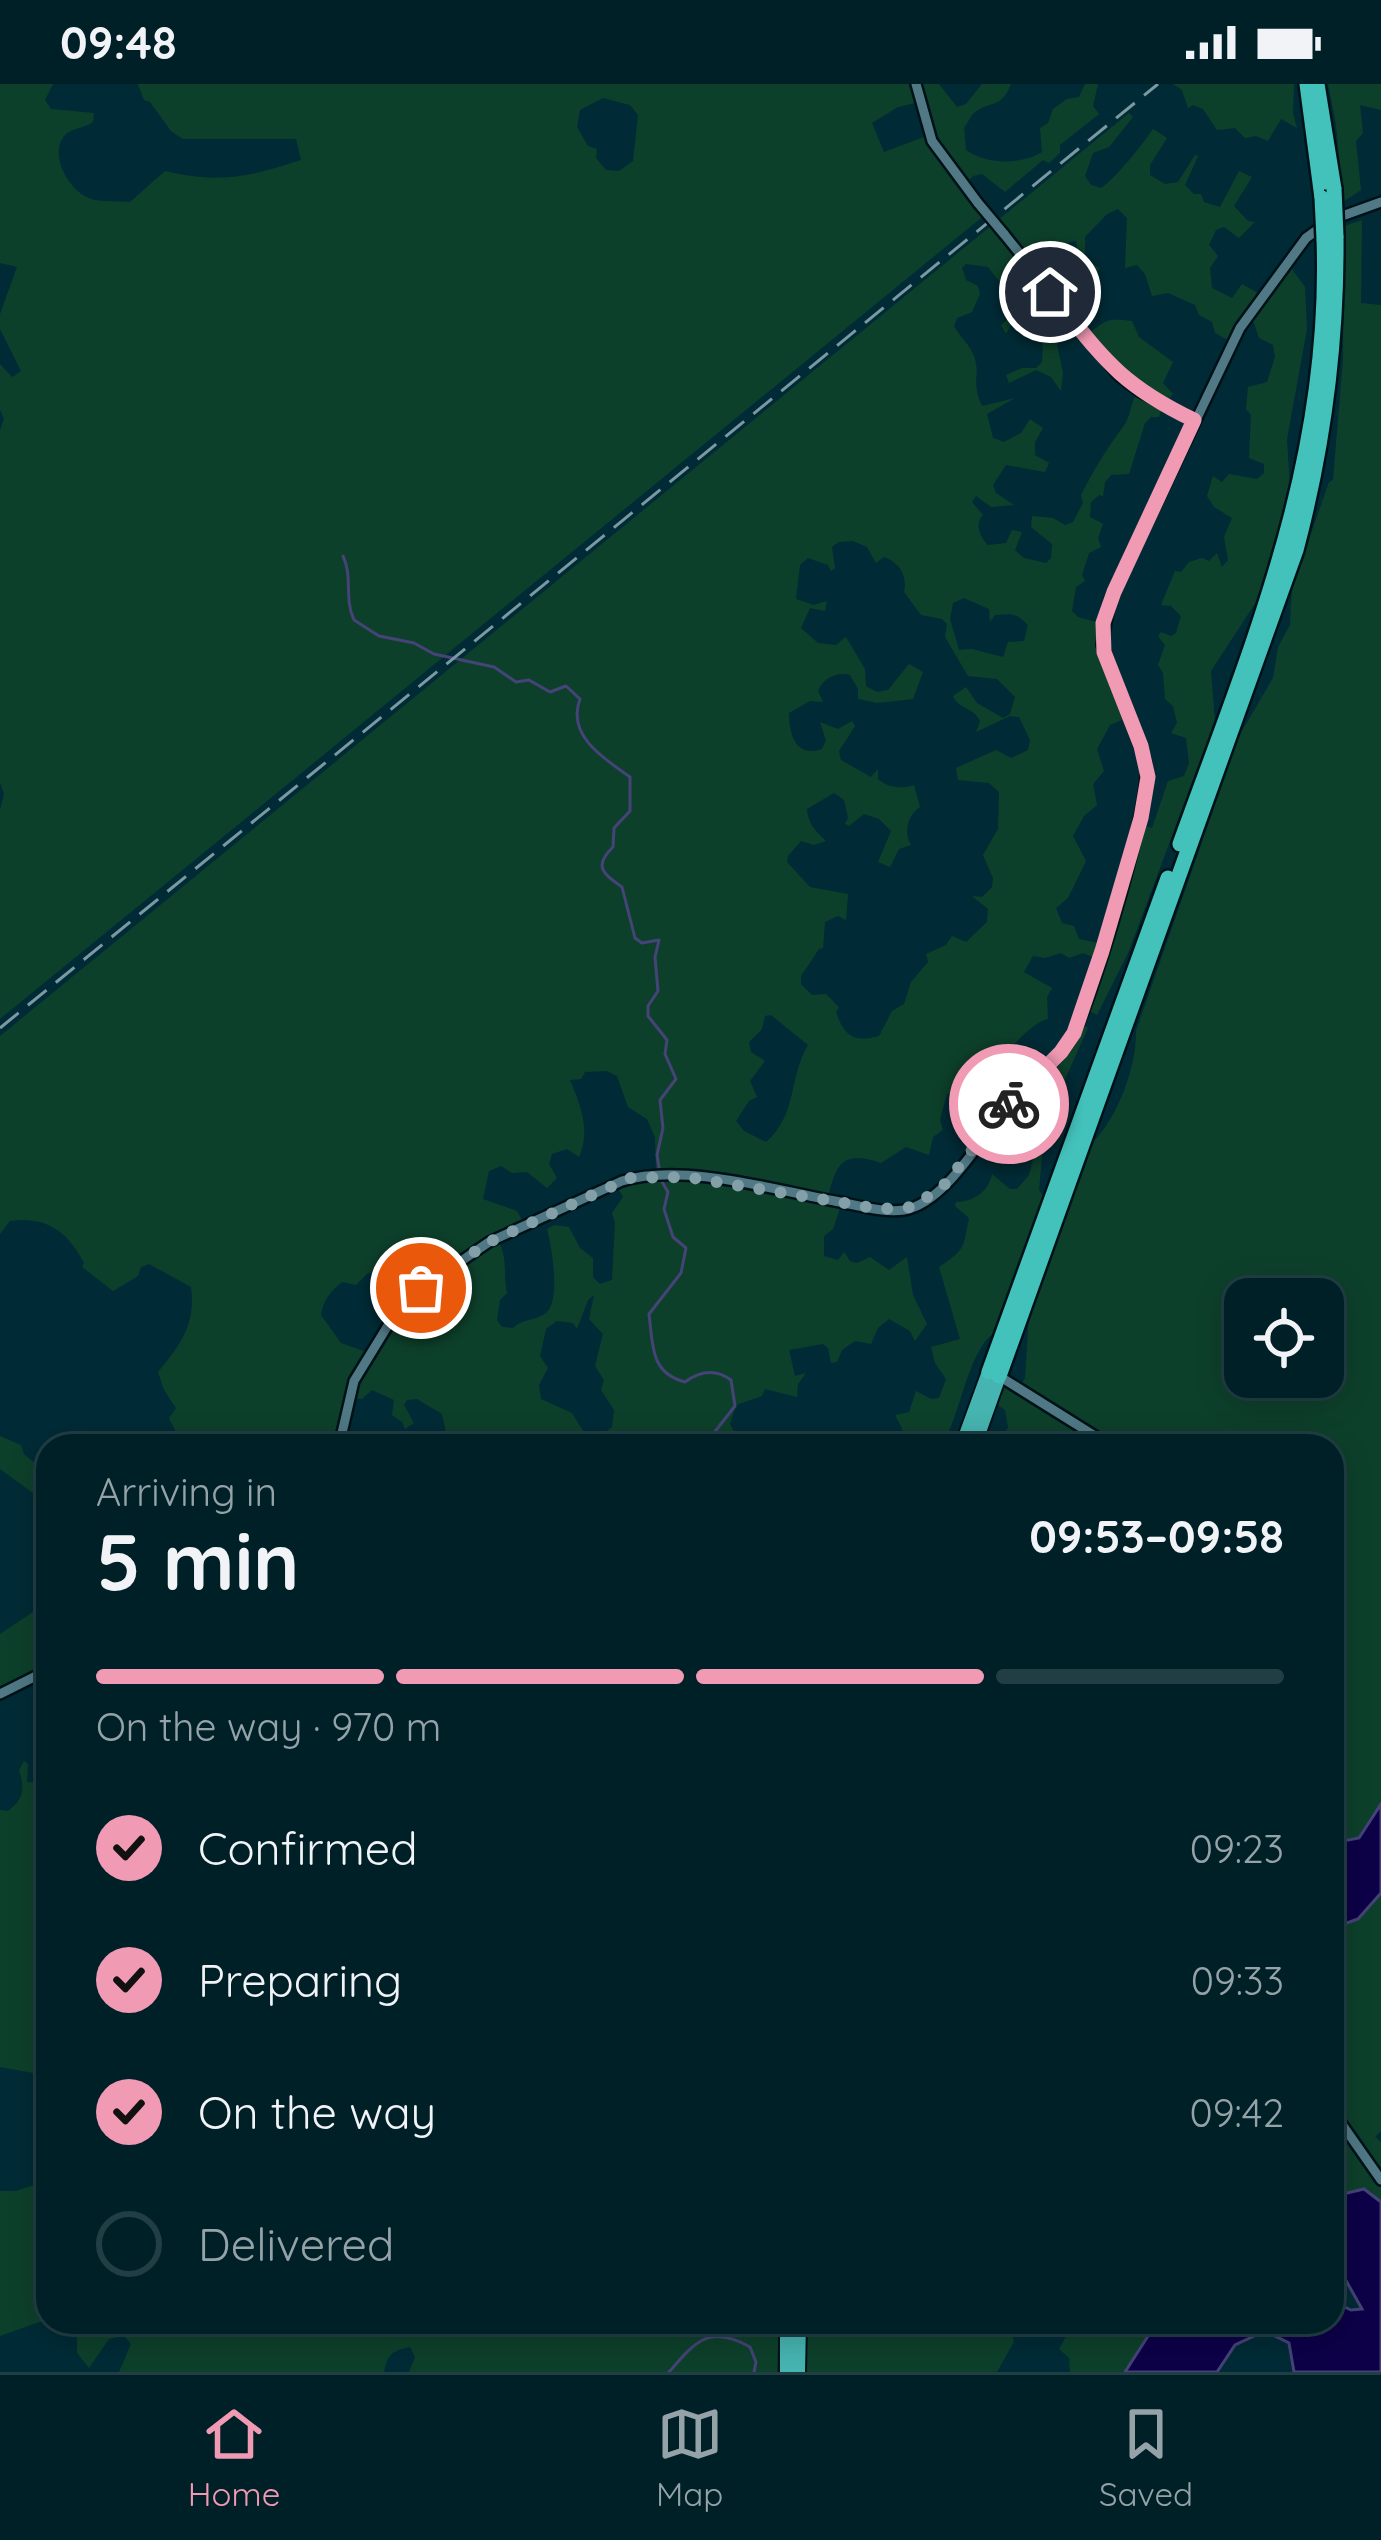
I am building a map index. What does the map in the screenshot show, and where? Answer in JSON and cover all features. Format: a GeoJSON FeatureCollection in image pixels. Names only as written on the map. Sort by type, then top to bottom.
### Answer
{"type":"FeatureCollection","features":[{"type":"Feature","properties":{"kind":"highway"},"geometry":{"type":"LineString","coordinates":[[1307,84],[1328,194]]}},
{"type":"Feature","properties":{"kind":"highway"},"geometry":{"type":"LineString","coordinates":[[977,1434],[994,1374],[1290,531],[1316,404],[1330,238],[1317,84]]}},
{"type":"Feature","properties":{"kind":"highway"},"geometry":{"type":"LineString","coordinates":[[967,1434],[994,1374]]}},
{"type":"Feature","properties":{"kind":"highway"},"geometry":{"type":"LineString","coordinates":[[787,2334],[787,2372]]}},
{"type":"Feature","properties":{"kind":"highway"},"geometry":{"type":"LineString","coordinates":[[798,2372],[799,2334]]}},
{"type":"Feature","properties":{"kind":"street"},"geometry":{"type":"LineString","coordinates":[[916,84],[932,141],[1118,375],[1139,392],[1194,420]]}},
{"type":"Feature","properties":{"kind":"street"},"geometry":{"type":"LineString","coordinates":[[342,1434],[354,1381],[398,1309],[489,1242],[639,1177],[687,1177],[880,1209],[913,1207],[944,1185],[1013,1100],[1061,1052],[1084,1010],[1141,818],[1148,777],[1141,746],[1104,652],[1103,623],[1114,592],[1240,328],[1297,246],[1330,220],[1381,202]]}},
{"type":"Feature","properties":{"kind":"street"},"geometry":{"type":"LineString","coordinates":[[994,1374],[1092,1434]]}},
{"type":"Feature","properties":{"kind":"street"},"geometry":{"type":"LineString","coordinates":[[0,1694],[36,1676]]}},
{"type":"Feature","properties":{"kind":"street"},"geometry":{"type":"LineString","coordinates":[[1344,2127],[1381,2180]]}},
{"type":"Feature","properties":{"kind":"green space"},"geometry":{"type":"Polygon","coordinates":[[[0,84],[53,84],[45,100],[51,109],[94,113],[93,122],[69,132],[61,142],[63,171],[75,189],[91,199],[130,202],[165,171],[234,177],[301,160],[296,139],[183,139],[144,100],[138,84],[939,84],[957,107],[966,104],[982,84],[1011,84],[1004,97],[975,112],[964,128],[966,150],[1004,162],[1042,152],[1040,128],[1048,123],[1053,109],[1079,97],[1085,84],[1098,84],[1093,106],[1099,114],[1060,145],[1060,153],[1049,163],[1043,160],[1005,192],[982,174],[973,176],[964,185],[986,214],[0,1019],[0,810],[4,794],[0,783],[0,430],[4,419],[0,364],[12,377],[21,371],[0,329],[0,314],[17,267],[0,263],[0,84]],[[603,98],[580,110],[577,127],[588,146],[597,149],[596,158],[606,170],[619,171],[633,161],[638,115],[630,105],[603,98]],[[919,102],[898,107],[872,123],[884,152],[929,135],[919,102]]]}},
{"type":"Feature","properties":{"kind":"green space"},"geometry":{"type":"Polygon","coordinates":[[[1173,84],[1294,84],[1297,128],[1281,119],[1268,141],[1245,138],[1235,128],[1217,130],[1203,109],[1188,108],[1182,90],[1173,84]]]}},
{"type":"Feature","properties":{"kind":"green space"},"geometry":{"type":"Polygon","coordinates":[[[1328,84],[1381,84],[1381,110],[1360,105],[1363,133],[1356,141],[1361,190],[1343,202],[1336,124],[1328,84]]]}},
{"type":"Feature","properties":{"kind":"green space"},"geometry":{"type":"Polygon","coordinates":[[[1129,113],[1133,117],[1109,147],[1093,153],[1085,176],[1091,185],[1101,188],[1107,184],[1153,129],[1167,138],[1150,165],[1150,175],[1165,184],[1178,182],[1198,156],[1185,185],[1201,194],[1204,202],[1220,207],[1239,171],[1252,177],[1234,206],[1255,222],[1239,238],[1224,227],[1216,230],[1209,245],[1218,256],[1210,268],[1212,288],[1232,298],[1242,284],[1258,293],[1282,263],[1289,265],[1305,287],[1307,329],[1287,439],[1290,488],[1269,573],[1258,599],[1211,671],[1215,722],[1128,953],[1097,1015],[1085,1008],[1098,959],[1083,953],[1069,958],[1061,953],[1033,956],[1024,972],[1052,988],[1047,997],[1048,1019],[1019,1039],[975,1091],[947,1094],[940,1120],[943,1130],[933,1137],[929,1155],[906,1147],[881,1163],[850,1159],[834,1176],[828,1198],[841,1205],[833,1229],[824,1236],[824,1256],[838,1260],[844,1252],[857,1263],[870,1257],[889,1270],[907,1257],[913,1295],[927,1324],[915,1341],[910,1331],[889,1319],[878,1328],[871,1344],[855,1341],[842,1350],[837,1362],[831,1363],[823,1344],[789,1350],[795,1376],[806,1373],[798,1384],[797,1397],[765,1389],[762,1396],[736,1405],[730,1424],[735,1434],[603,1434],[612,1427],[614,1410],[601,1390],[604,1380],[595,1366],[603,1334],[589,1319],[594,1295],[577,1329],[573,1323],[557,1321],[546,1329],[540,1356],[548,1368],[539,1385],[541,1399],[572,1413],[585,1434],[446,1434],[442,1414],[417,1399],[404,1405],[414,1423],[405,1429],[392,1415],[394,1400],[372,1390],[362,1399],[348,1398],[341,1434],[176,1434],[169,1418],[176,1408],[158,1372],[185,1333],[191,1287],[149,1264],[113,1291],[82,1267],[78,1252],[55,1228],[35,1221],[10,1221],[0,1234],[0,1036],[1129,113]],[[1118,209],[1085,237],[1085,260],[1100,268],[1067,311],[1076,326],[1057,344],[1061,391],[1051,377],[1036,370],[1009,383],[1006,375],[1036,368],[1042,362],[1043,338],[1018,324],[1011,325],[1006,334],[1001,325],[1007,320],[1005,310],[1020,301],[1024,287],[1036,277],[1054,296],[1065,285],[1075,264],[1076,241],[1040,257],[1005,289],[988,267],[966,264],[962,268],[966,280],[978,286],[980,294],[972,312],[957,318],[954,326],[975,359],[982,406],[1015,398],[987,414],[993,438],[1004,442],[1021,433],[1030,419],[1043,428],[1035,442],[1035,455],[1049,463],[1045,472],[1006,465],[993,485],[996,493],[1014,505],[991,507],[976,496],[972,502],[983,515],[981,534],[988,545],[1006,543],[1012,530],[1022,532],[1015,550],[1024,558],[1046,563],[1052,544],[1031,527],[1032,516],[1065,525],[1073,522],[1083,503],[1081,495],[1126,423],[1138,391],[1086,335],[1108,321],[1132,321],[1139,337],[1173,362],[1163,383],[1173,394],[1159,417],[1145,423],[1129,474],[1111,475],[1103,496],[1091,502],[1090,517],[1103,524],[1098,538],[1101,547],[1089,553],[1082,575],[1085,581],[1076,587],[1072,611],[1103,624],[1102,644],[1129,717],[1110,725],[1097,749],[1104,771],[1093,784],[1097,805],[1073,836],[1086,861],[1068,898],[1056,908],[1062,923],[1074,926],[1079,939],[1103,944],[1140,824],[1152,828],[1168,781],[1184,776],[1189,763],[1186,738],[1171,733],[1177,723],[1173,706],[1165,699],[1158,665],[1165,645],[1158,636],[1176,633],[1181,616],[1171,606],[1161,605],[1175,571],[1202,558],[1209,561],[1217,553],[1222,567],[1228,560],[1224,537],[1232,518],[1214,507],[1207,496],[1213,476],[1222,482],[1229,474],[1257,479],[1264,473],[1264,464],[1249,458],[1248,387],[1267,382],[1275,357],[1273,345],[1259,338],[1246,316],[1230,341],[1215,333],[1212,322],[1199,315],[1195,305],[1168,293],[1152,296],[1137,265],[1125,268],[1127,218],[1118,209]],[[853,541],[832,547],[835,568],[831,571],[828,565],[808,558],[800,565],[796,599],[814,605],[827,601],[825,611],[810,608],[801,628],[818,643],[836,645],[846,637],[865,669],[866,686],[877,692],[888,690],[909,664],[923,672],[913,699],[877,703],[858,699],[850,675],[840,674],[820,686],[823,702],[810,701],[789,713],[796,743],[813,751],[822,749],[826,740],[820,722],[838,729],[852,721],[855,726],[839,751],[841,760],[871,777],[878,769],[878,779],[890,786],[914,785],[920,807],[908,824],[911,845],[899,849],[890,867],[878,862],[891,831],[879,819],[864,814],[849,826],[845,824],[844,800],[834,793],[807,809],[811,824],[826,841],[814,845],[801,841],[788,856],[787,862],[810,887],[848,894],[846,920],[838,916],[825,922],[823,948],[801,976],[801,984],[812,995],[826,994],[839,1007],[836,1012],[847,1032],[863,1039],[879,1036],[892,1011],[904,1004],[911,982],[928,962],[926,954],[946,945],[952,936],[966,942],[987,922],[988,909],[972,896],[982,897],[992,887],[983,855],[998,829],[999,792],[989,783],[958,780],[956,768],[996,750],[1011,758],[1028,750],[1030,740],[1019,717],[1010,716],[976,732],[978,717],[953,696],[966,687],[977,703],[1003,718],[1010,714],[1015,697],[997,679],[968,676],[945,637],[947,624],[921,615],[904,592],[905,580],[898,566],[884,557],[876,563],[867,547],[853,541]],[[964,598],[953,603],[950,619],[959,650],[1003,657],[1008,642],[1024,641],[1028,625],[1020,618],[995,615],[990,622],[989,609],[964,598]],[[771,1015],[765,1016],[762,1029],[749,1042],[751,1052],[765,1061],[750,1081],[757,1097],[736,1121],[744,1131],[766,1142],[783,1120],[808,1045],[771,1015]],[[607,1071],[585,1072],[581,1079],[570,1080],[584,1127],[579,1157],[567,1149],[552,1154],[549,1164],[557,1178],[547,1188],[527,1172],[512,1173],[501,1166],[489,1171],[483,1199],[517,1211],[525,1225],[498,1240],[507,1293],[500,1300],[497,1320],[502,1327],[513,1328],[542,1316],[551,1306],[554,1273],[547,1229],[554,1225],[569,1227],[580,1248],[593,1258],[593,1277],[600,1284],[612,1280],[612,1213],[623,1197],[616,1184],[656,1174],[655,1137],[647,1119],[628,1107],[617,1076],[607,1071]],[[368,1273],[356,1285],[342,1282],[328,1297],[321,1315],[341,1343],[369,1353],[408,1295],[391,1278],[368,1273]]]}},
{"type":"Feature","properties":{"kind":"green space"},"geometry":{"type":"Polygon","coordinates":[[[1362,220],[1361,303],[1381,305],[1381,1804],[1359,1838],[1344,1841],[1344,1434],[1004,1434],[1008,1428],[1005,1410],[998,1405],[1006,1381],[1019,1388],[1025,1378],[1029,1314],[1094,1141],[1124,1090],[1136,1031],[1239,736],[1273,678],[1278,647],[1290,625],[1292,588],[1333,480],[1343,359],[1344,226],[1362,220]]]}},
{"type":"Feature","properties":{"kind":"green space"},"geometry":{"type":"Polygon","coordinates":[[[1078,1022],[1088,1028],[1053,1106],[1043,1147],[1039,1190],[1043,1196],[996,1332],[979,1352],[948,1434],[903,1434],[895,1415],[909,1412],[916,1391],[939,1398],[946,1379],[931,1347],[960,1339],[939,1267],[964,1242],[969,1218],[956,1202],[980,1194],[992,1174],[1010,1189],[1017,1189],[1029,1175],[1034,1155],[1020,1148],[1010,1152],[1007,1144],[1046,1109],[1049,1101],[1032,1083],[1060,1053],[1078,1022]]]}},
{"type":"Feature","properties":{"kind":"green space"},"geometry":{"type":"Polygon","coordinates":[[[0,1436],[21,1445],[36,1464],[36,1495],[0,1469],[0,1436]]]}},
{"type":"Feature","properties":{"kind":"green space"},"geometry":{"type":"Polygon","coordinates":[[[36,1610],[36,1676],[0,1694],[0,1634],[36,1610]]]}},
{"type":"Feature","properties":{"kind":"green space"},"geometry":{"type":"Polygon","coordinates":[[[24,1761],[27,1782],[36,1783],[36,2074],[0,2067],[0,1810],[8,1811],[20,1798],[19,1770],[24,1761]]]}},
{"type":"Feature","properties":{"kind":"green space"},"geometry":{"type":"Polygon","coordinates":[[[1381,1893],[1381,2131],[1375,2137],[1381,2142],[1381,2203],[1364,2189],[1344,2195],[1344,1924],[1358,1919],[1381,1893]]]}},
{"type":"Feature","properties":{"kind":"green space"},"geometry":{"type":"Polygon","coordinates":[[[36,2184],[36,2323],[0,2336],[0,2191],[36,2184]]]}},
{"type":"Feature","properties":{"kind":"green space"},"geometry":{"type":"Polygon","coordinates":[[[779,2334],[777,2372],[409,2372],[415,2357],[410,2347],[392,2354],[384,2372],[119,2372],[131,2344],[124,2336],[109,2339],[89,2368],[77,2353],[77,2335],[779,2334]]]}},
{"type":"Feature","properties":{"kind":"green space"},"geometry":{"type":"Polygon","coordinates":[[[807,2334],[1012,2334],[1014,2342],[997,2372],[807,2372],[807,2334]]]}},
{"type":"Feature","properties":{"kind":"green space"},"geometry":{"type":"Polygon","coordinates":[[[1067,2334],[1149,2334],[1125,2372],[1070,2372],[1069,2358],[1059,2349],[1067,2334]]]}},
{"type":"Feature","properties":{"kind":"shaded area"},"geometry":{"type":"Polygon","coordinates":[[[1381,1804],[1381,1893],[1358,1919],[1344,1924],[1344,1841],[1359,1838],[1381,1804]]]}},
{"type":"Feature","properties":{"kind":"shaded area"},"geometry":{"type":"Polygon","coordinates":[[[1364,2189],[1381,2202],[1381,2372],[1294,2372],[1289,2343],[1271,2334],[1344,2334],[1344,2307],[1362,2309],[1344,2277],[1344,2194],[1364,2189]]]}},
{"type":"Feature","properties":{"kind":"shaded area"},"geometry":{"type":"Polygon","coordinates":[[[1149,2334],[1259,2334],[1235,2345],[1217,2372],[1125,2372],[1149,2334]]]}},
{"type":"Feature","properties":{"kind":"waterway"},"geometry":{"type":"LineString","coordinates":[[343,556],[354,620],[379,636],[494,667],[516,682],[529,680],[550,692],[566,686],[580,699],[578,724],[590,745],[630,777],[630,811],[614,828],[613,847],[602,865],[622,887],[635,938],[642,943],[659,940],[655,957],[658,991],[648,1006],[648,1016],[667,1040],[665,1054],[676,1079],[660,1100],[663,1128],[657,1155],[668,1192],[664,1209],[673,1237],[686,1248],[681,1273],[649,1314],[651,1336],[659,1365],[674,1378],[685,1382],[714,1373],[731,1380],[735,1406],[713,1434]]}},
{"type":"Feature","properties":{"kind":"waterway"},"geometry":{"type":"LineString","coordinates":[[669,2372],[696,2344],[713,2337],[750,2347],[754,2372]]}},
{"type":"Feature","properties":{"kind":"railway"},"geometry":{"type":"LineString","coordinates":[[0,1028],[1158,84]]}},
{"type":"Feature","properties":{"kind":"way so far"},"geometry":{"type":"LineString","coordinates":[[421,1288],[489,1242],[630,1178],[687,1177],[880,1209],[913,1207],[944,1185],[1009,1104]]}},
{"type":"Feature","properties":{"kind":"route"},"geometry":{"type":"LineString","coordinates":[[1009,1104],[1074,1033],[1141,818],[1148,771],[1109,667],[1102,630],[1114,592],[1194,420],[1139,392],[1118,375],[1050,292]]}}]}
